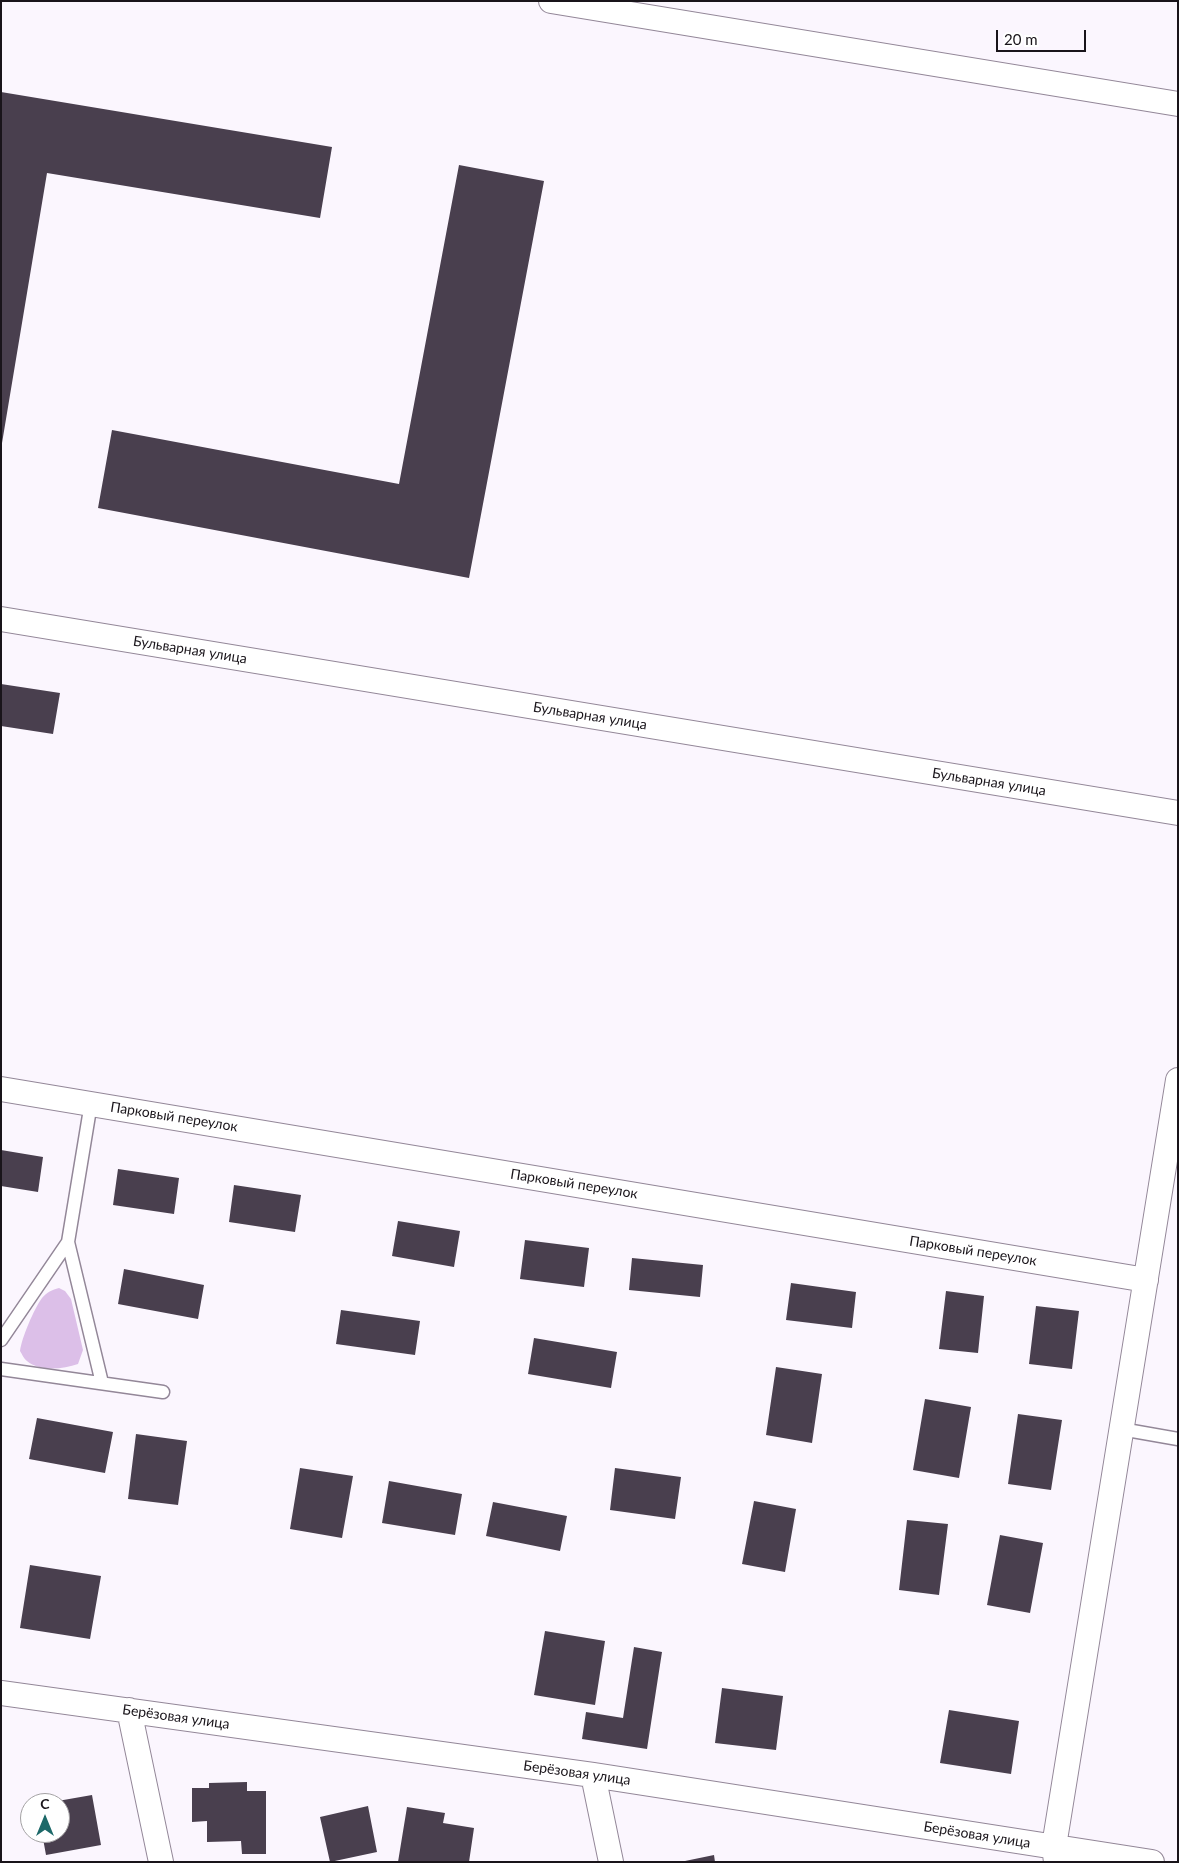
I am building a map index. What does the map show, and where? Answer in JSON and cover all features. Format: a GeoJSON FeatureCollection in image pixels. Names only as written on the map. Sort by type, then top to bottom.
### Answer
{"type":"FeatureCollection","features":[{"type":"Feature","properties":{"kind":"street"},"geometry":{"type":"LineString","coordinates":[[551,1],[1178,104]]}},
{"type":"Feature","properties":{"kind":"street","name":"Бульварная улица"},"geometry":{"type":"LineString","coordinates":[[1,619],[1178,813]]}},
{"type":"Feature","properties":{"kind":"street"},"geometry":{"type":"LineString","coordinates":[[1055,1854],[1178,1080]]}},
{"type":"Feature","properties":{"kind":"street","name":"Парковый переулок"},"geometry":{"type":"LineString","coordinates":[[1,1089],[1146,1280]]}},
{"type":"Feature","properties":{"kind":"street","name":"Берёзовая улица"},"geometry":{"type":"LineString","coordinates":[[1,1693],[593,1775],[1055,1854],[1152,1862]]}},
{"type":"Feature","properties":{"kind":"street"},"geometry":{"type":"LineString","coordinates":[[129,1710],[161,1862]]}},
{"type":"Feature","properties":{"kind":"street"},"geometry":{"type":"LineString","coordinates":[[593,1775],[611,1862]]}},
{"type":"Feature","properties":{"kind":"lane"},"geometry":{"type":"LineString","coordinates":[[91,1103],[68,1242],[102,1383]]}},
{"type":"Feature","properties":{"kind":"lane"},"geometry":{"type":"LineString","coordinates":[[1,1340],[68,1242]]}},
{"type":"Feature","properties":{"kind":"lane"},"geometry":{"type":"LineString","coordinates":[[1,1369],[163,1392]]}},
{"type":"Feature","properties":{"kind":"lane"},"geometry":{"type":"LineString","coordinates":[[1121,1430],[1178,1439]]}},
{"type":"Feature","properties":{"kind":"shaded area"},"geometry":{"type":"Polygon","coordinates":[[[59,1288],[65,1291],[71,1299],[83,1350],[78,1364],[59,1368],[38,1367],[25,1359],[20,1351],[21,1345],[35,1309],[42,1298],[59,1288]]]}},
{"type":"Feature","properties":{"kind":"building"},"geometry":{"type":"Polygon","coordinates":[[[1,92],[332,147],[320,218],[47,173],[2,443],[1,92]]]}},
{"type":"Feature","properties":{"kind":"building"},"geometry":{"type":"Polygon","coordinates":[[[459,165],[544,181],[469,578],[98,508],[112,430],[399,484],[459,165]]]}},
{"type":"Feature","properties":{"kind":"building"},"geometry":{"type":"Polygon","coordinates":[[[1,684],[60,693],[53,734],[1,726],[1,684]]]}},
{"type":"Feature","properties":{"kind":"building"},"geometry":{"type":"Polygon","coordinates":[[[1,1150],[43,1157],[38,1192],[1,1186],[1,1150]]]}},
{"type":"Feature","properties":{"kind":"building"},"geometry":{"type":"Polygon","coordinates":[[[118,1169],[179,1178],[174,1214],[113,1205],[118,1169]]]}},
{"type":"Feature","properties":{"kind":"building"},"geometry":{"type":"Polygon","coordinates":[[[234,1185],[301,1195],[295,1232],[229,1222],[234,1185]]]}},
{"type":"Feature","properties":{"kind":"building"},"geometry":{"type":"Polygon","coordinates":[[[398,1221],[460,1231],[454,1267],[392,1256],[398,1221]]]}},
{"type":"Feature","properties":{"kind":"building"},"geometry":{"type":"Polygon","coordinates":[[[525,1240],[589,1248],[584,1287],[520,1279],[525,1240]]]}},
{"type":"Feature","properties":{"kind":"building"},"geometry":{"type":"Polygon","coordinates":[[[632,1258],[703,1265],[700,1297],[629,1290],[632,1258]]]}},
{"type":"Feature","properties":{"kind":"building"},"geometry":{"type":"Polygon","coordinates":[[[124,1269],[204,1285],[198,1319],[118,1304],[124,1269]]]}},
{"type":"Feature","properties":{"kind":"building"},"geometry":{"type":"Polygon","coordinates":[[[791,1283],[856,1292],[852,1328],[786,1320],[791,1283]]]}},
{"type":"Feature","properties":{"kind":"building"},"geometry":{"type":"Polygon","coordinates":[[[946,1291],[984,1296],[978,1353],[939,1349],[946,1291]]]}},
{"type":"Feature","properties":{"kind":"building"},"geometry":{"type":"Polygon","coordinates":[[[1036,1306],[1079,1311],[1072,1369],[1029,1364],[1036,1306]]]}},
{"type":"Feature","properties":{"kind":"building"},"geometry":{"type":"Polygon","coordinates":[[[341,1310],[420,1321],[415,1355],[336,1344],[341,1310]]]}},
{"type":"Feature","properties":{"kind":"building"},"geometry":{"type":"Polygon","coordinates":[[[534,1338],[617,1352],[611,1388],[528,1374],[534,1338]]]}},
{"type":"Feature","properties":{"kind":"building"},"geometry":{"type":"Polygon","coordinates":[[[776,1367],[822,1374],[812,1443],[766,1435],[776,1367]]]}},
{"type":"Feature","properties":{"kind":"building"},"geometry":{"type":"Polygon","coordinates":[[[925,1399],[971,1407],[959,1478],[913,1470],[925,1399]]]}},
{"type":"Feature","properties":{"kind":"building"},"geometry":{"type":"Polygon","coordinates":[[[1018,1414],[1062,1420],[1051,1490],[1008,1484],[1018,1414]]]}},
{"type":"Feature","properties":{"kind":"building"},"geometry":{"type":"Polygon","coordinates":[[[37,1418],[113,1432],[105,1473],[29,1459],[37,1418]]]}},
{"type":"Feature","properties":{"kind":"building"},"geometry":{"type":"Polygon","coordinates":[[[136,1434],[187,1441],[178,1505],[128,1499],[136,1434]]]}},
{"type":"Feature","properties":{"kind":"building"},"geometry":{"type":"Polygon","coordinates":[[[300,1468],[353,1476],[342,1538],[290,1529],[300,1468]]]}},
{"type":"Feature","properties":{"kind":"building"},"geometry":{"type":"Polygon","coordinates":[[[615,1468],[681,1477],[675,1519],[610,1510],[615,1468]]]}},
{"type":"Feature","properties":{"kind":"building"},"geometry":{"type":"Polygon","coordinates":[[[389,1481],[462,1494],[455,1535],[382,1523],[389,1481]]]}},
{"type":"Feature","properties":{"kind":"building"},"geometry":{"type":"Polygon","coordinates":[[[754,1501],[796,1509],[785,1572],[742,1564],[754,1501]]]}},
{"type":"Feature","properties":{"kind":"building"},"geometry":{"type":"Polygon","coordinates":[[[493,1502],[567,1516],[560,1551],[486,1536],[493,1502]]]}},
{"type":"Feature","properties":{"kind":"building"},"geometry":{"type":"Polygon","coordinates":[[[907,1520],[948,1524],[939,1595],[899,1590],[907,1520]]]}},
{"type":"Feature","properties":{"kind":"building"},"geometry":{"type":"Polygon","coordinates":[[[1000,1535],[1043,1543],[1030,1613],[987,1605],[1000,1535]]]}},
{"type":"Feature","properties":{"kind":"building"},"geometry":{"type":"Polygon","coordinates":[[[30,1565],[101,1576],[90,1639],[20,1628],[30,1565]]]}},
{"type":"Feature","properties":{"kind":"building"},"geometry":{"type":"Polygon","coordinates":[[[545,1631],[605,1641],[595,1705],[534,1695],[545,1631]]]}},
{"type":"Feature","properties":{"kind":"building"},"geometry":{"type":"Polygon","coordinates":[[[634,1647],[662,1652],[647,1749],[582,1739],[586,1712],[623,1718],[634,1647]]]}},
{"type":"Feature","properties":{"kind":"building"},"geometry":{"type":"Polygon","coordinates":[[[722,1688],[783,1696],[776,1750],[715,1743],[722,1688]]]}},
{"type":"Feature","properties":{"kind":"building"},"geometry":{"type":"Polygon","coordinates":[[[949,1710],[1019,1721],[1011,1774],[940,1763],[949,1710]]]}},
{"type":"Feature","properties":{"kind":"building"},"geometry":{"type":"Polygon","coordinates":[[[247,1782],[247,1791],[266,1791],[266,1854],[242,1854],[241,1841],[207,1842],[207,1821],[192,1822],[192,1788],[209,1788],[209,1783],[247,1782]]]}},
{"type":"Feature","properties":{"kind":"building"},"geometry":{"type":"Polygon","coordinates":[[[92,1795],[101,1845],[46,1855],[44,1843],[70,1843],[70,1799],[92,1795]]]}},
{"type":"Feature","properties":{"kind":"building"},"geometry":{"type":"Polygon","coordinates":[[[368,1806],[377,1852],[330,1862],[320,1817],[368,1806]]]}},
{"type":"Feature","properties":{"kind":"building"},"geometry":{"type":"Polygon","coordinates":[[[407,1807],[445,1813],[443,1823],[474,1828],[469,1862],[398,1862],[407,1807]]]}},
{"type":"Feature","properties":{"kind":"building"},"geometry":{"type":"Polygon","coordinates":[[[714,1855],[715,1862],[685,1862],[685,1861],[714,1855]]]}}]}
